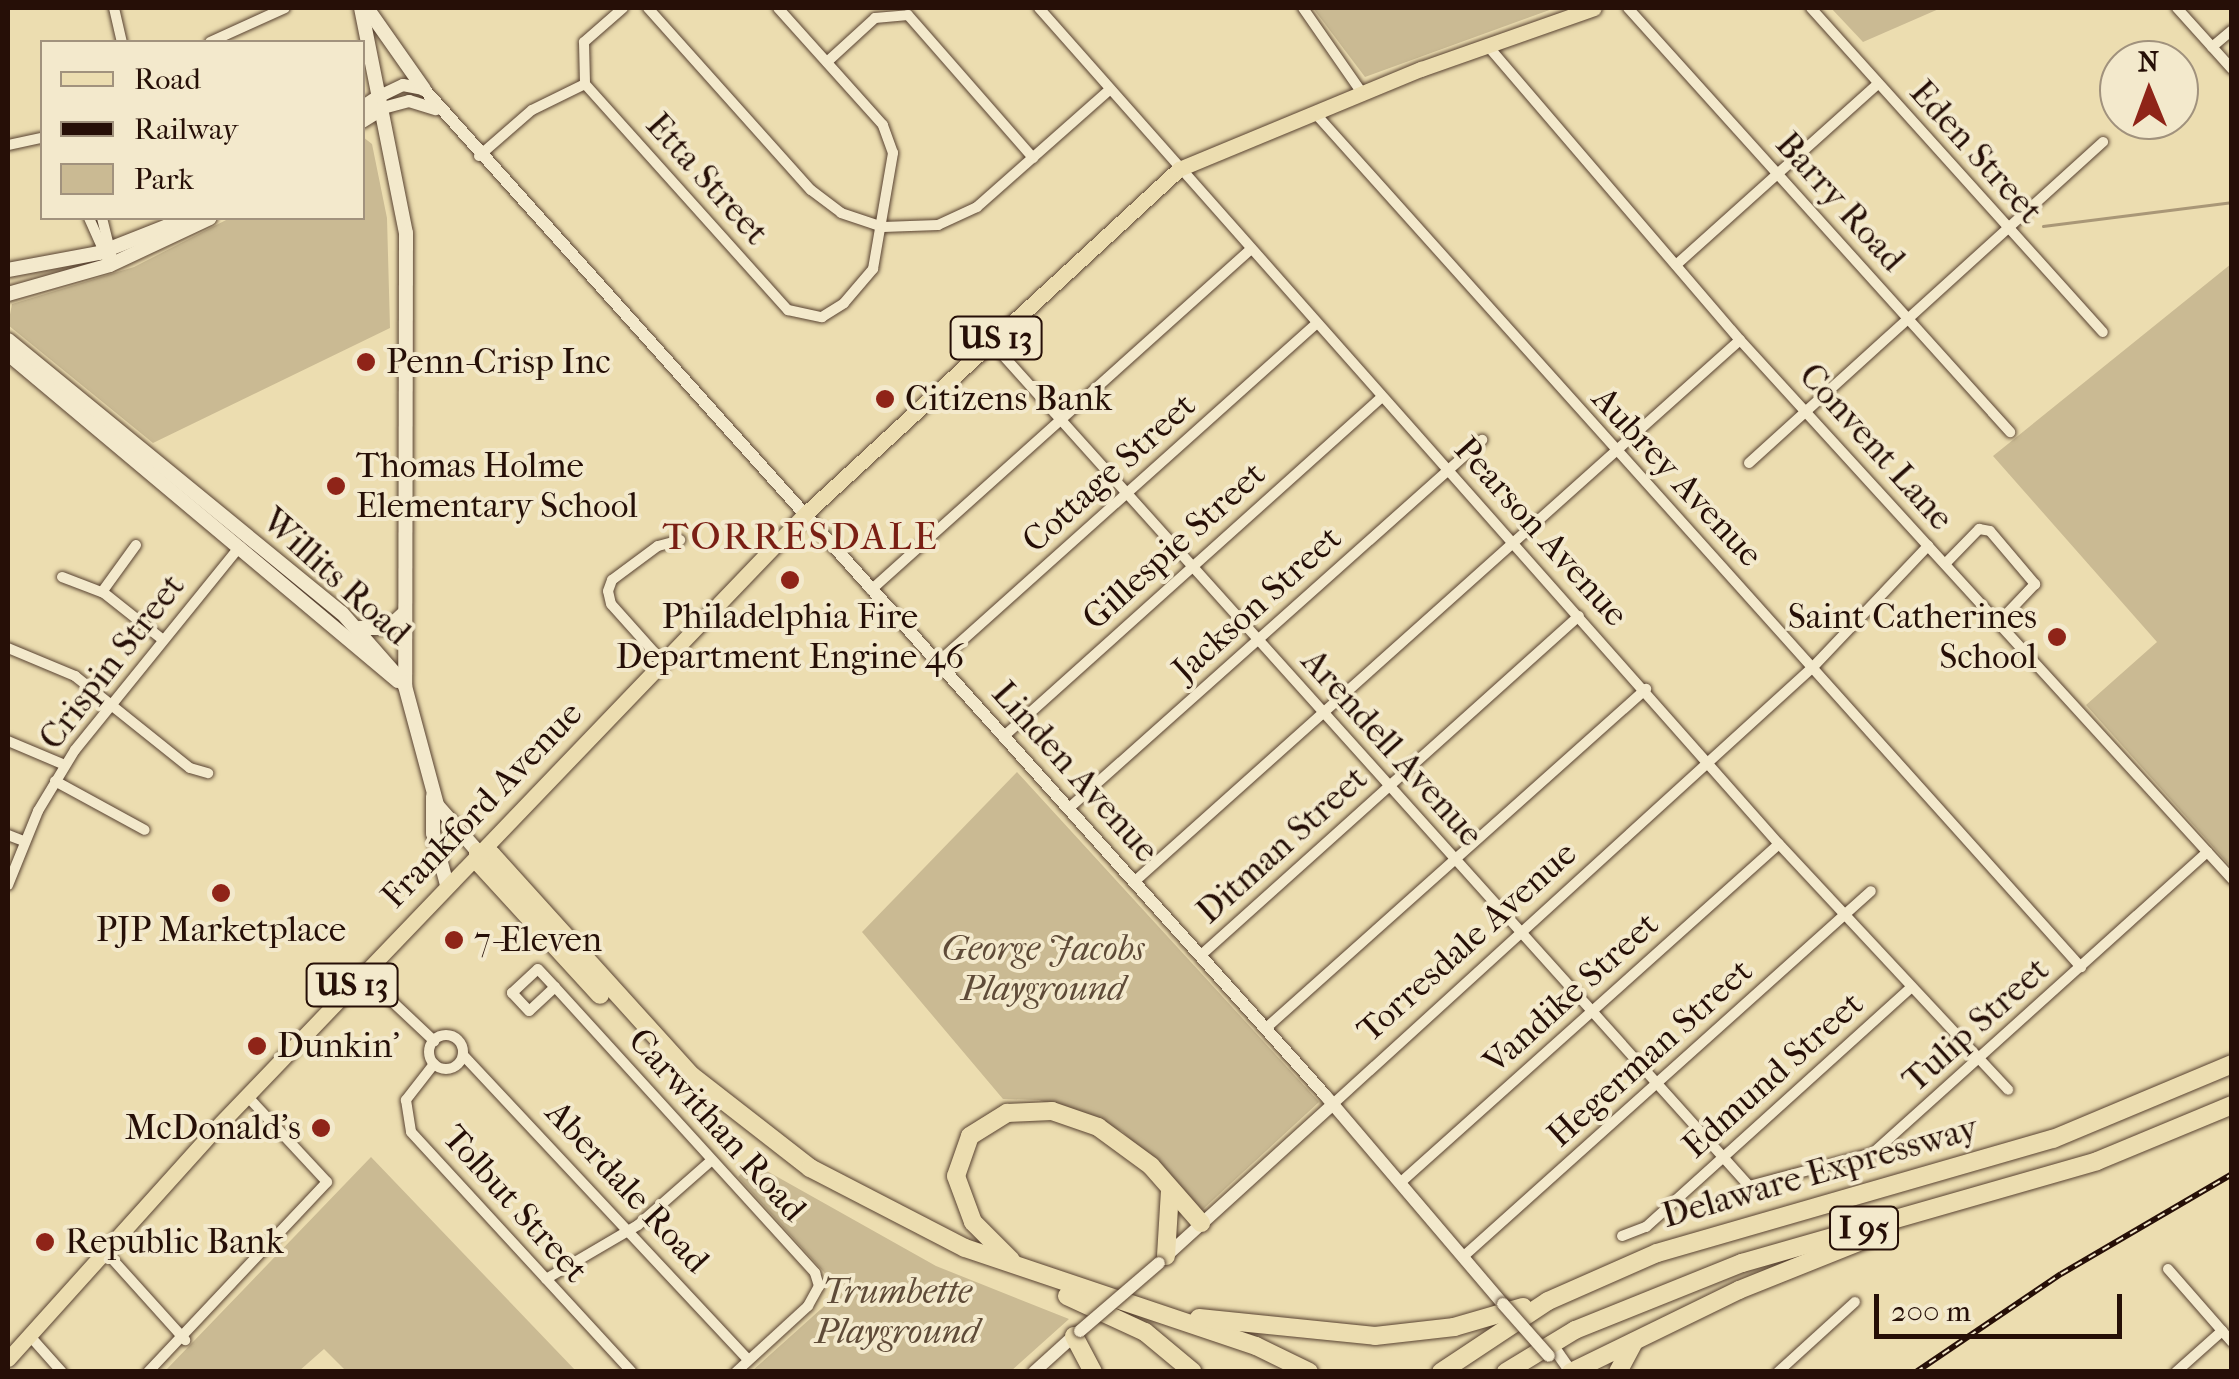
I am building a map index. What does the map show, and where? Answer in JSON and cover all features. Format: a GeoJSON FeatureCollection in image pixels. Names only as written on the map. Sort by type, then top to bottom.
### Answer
{"type":"FeatureCollection","features":[{"type":"Feature","properties":{"kind":"highway"},"geometry":{"type":"LineString","coordinates":[[1193,1372],[1145,1332],[1067,1296],[897,1229],[754,1142],[642,1041],[481,865],[478,852],[492,854],[670,1056],[761,1134],[888,1212],[1022,1270],[1256,1346],[1309,1372]]}},
{"type":"Feature","properties":{"kind":"highway","name":"Delaware Expressway"},"geometry":{"type":"LineString","coordinates":[[1441,1372],[1548,1301],[1724,1231],[2053,1139],[2232,1064]]}},
{"type":"Feature","properties":{"kind":"highway","name":"Delaware Expressway"},"geometry":{"type":"LineString","coordinates":[[1506,1372],[1575,1330],[1742,1263],[2097,1161],[2232,1105]]}},
{"type":"Feature","properties":{"kind":"highway"},"geometry":{"type":"LineString","coordinates":[[1022,1270],[984,1236],[960,1195],[961,1151],[987,1121],[1028,1110],[1078,1118],[1127,1146],[1202,1223]]}},
{"type":"Feature","properties":{"kind":"highway"},"geometry":{"type":"LineString","coordinates":[[1162,1260],[1170,1190]]}},
{"type":"Feature","properties":{"kind":"highway"},"geometry":{"type":"LineString","coordinates":[[1571,1372],[1772,1276],[1975,1196]]}},
{"type":"Feature","properties":{"kind":"highway"},"geometry":{"type":"LineString","coordinates":[[1067,1296],[1298,1372]]}},
{"type":"Feature","properties":{"kind":"highway"},"geometry":{"type":"LineString","coordinates":[[1140,1308],[1268,1329],[1375,1336],[1454,1326],[1548,1301]]}},
{"type":"Feature","properties":{"kind":"highway"},"geometry":{"type":"LineString","coordinates":[[1077,1334],[1093,1372]]}},
{"type":"Feature","properties":{"kind":"highway"},"geometry":{"type":"LineString","coordinates":[[1618,1372],[1635,1340]]}},
{"type":"Feature","properties":{"kind":"main road"},"geometry":{"type":"LineString","coordinates":[[364,8],[424,89]]}},
{"type":"Feature","properties":{"kind":"main road"},"geometry":{"type":"LineString","coordinates":[[364,8],[406,233],[405,686],[432,790],[442,811],[478,852]]}},
{"type":"Feature","properties":{"kind":"main road","name":"Frankford Avenue"},"geometry":{"type":"LineString","coordinates":[[8,1359],[447,884],[803,516],[1179,169],[1362,93],[1594,8]]}},
{"type":"Feature","properties":{"kind":"main road"},"geometry":{"type":"LineString","coordinates":[[365,107],[381,102]]}},
{"type":"Feature","properties":{"kind":"main road"},"geometry":{"type":"LineString","coordinates":[[365,118],[381,102]]}},
{"type":"Feature","properties":{"kind":"main road"},"geometry":{"type":"LineString","coordinates":[[8,270],[105,251],[183,220]]}},
{"type":"Feature","properties":{"kind":"main road"},"geometry":{"type":"LineString","coordinates":[[8,294],[110,265],[206,220]]}},
{"type":"Feature","properties":{"kind":"main road","name":"Willits Road"},"geometry":{"type":"LineString","coordinates":[[8,340],[244,540],[405,686]]}},
{"type":"Feature","properties":{"kind":"main road","name":"Willits Road"},"geometry":{"type":"LineString","coordinates":[[8,354],[358,628],[405,686]]}},
{"type":"Feature","properties":{"kind":"main road"},"geometry":{"type":"LineString","coordinates":[[358,628],[388,628],[406,610]]}},
{"type":"Feature","properties":{"kind":"main road"},"geometry":{"type":"LineString","coordinates":[[432,790],[433,833],[447,884]]}},
{"type":"Feature","properties":{"kind":"street"},"geometry":{"type":"LineString","coordinates":[[114,8],[122,40]]}},
{"type":"Feature","properties":{"kind":"street"},"geometry":{"type":"LineString","coordinates":[[249,8],[252,20]]}},
{"type":"Feature","properties":{"kind":"street"},"geometry":{"type":"LineString","coordinates":[[214,40],[284,8]]}},
{"type":"Feature","properties":{"kind":"street"},"geometry":{"type":"LineString","coordinates":[[479,156],[532,110],[585,84],[584,42],[623,8]]}},
{"type":"Feature","properties":{"kind":"street"},"geometry":{"type":"LineString","coordinates":[[648,8],[811,190],[841,212],[883,227],[922,228],[958,218],[1034,158],[1108,91]]}},
{"type":"Feature","properties":{"kind":"street"},"geometry":{"type":"LineString","coordinates":[[778,8],[890,139],[893,165],[883,227]]}},
{"type":"Feature","properties":{"kind":"street","name":"Pearson Avenue"},"geometry":{"type":"LineString","coordinates":[[1039,8],[1108,91],[1646,689],[1779,844],[2008,1090]]}},
{"type":"Feature","properties":{"kind":"street"},"geometry":{"type":"LineString","coordinates":[[1304,8],[1362,93]]}},
{"type":"Feature","properties":{"kind":"street","name":"Barry Road"},"geometry":{"type":"LineString","coordinates":[[1628,8],[2010,432]]}},
{"type":"Feature","properties":{"kind":"street","name":"Eden Street"},"geometry":{"type":"LineString","coordinates":[[1811,8],[2103,332]]}},
{"type":"Feature","properties":{"kind":"street"},"geometry":{"type":"LineString","coordinates":[[2177,8],[2232,68]]}},
{"type":"Feature","properties":{"kind":"street"},"geometry":{"type":"LineString","coordinates":[[827,62],[875,18],[908,15],[1034,158]]}},
{"type":"Feature","properties":{"kind":"street"},"geometry":{"type":"LineString","coordinates":[[2212,47],[2232,30]]}},
{"type":"Feature","properties":{"kind":"street","name":"Convent Lane"},"geometry":{"type":"LineString","coordinates":[[1487,45],[1740,340],[1808,410],[2232,879]]}},
{"type":"Feature","properties":{"kind":"street","name":"Etta Street"},"geometry":{"type":"LineString","coordinates":[[585,84],[788,310],[822,317],[844,304],[873,268],[883,227]]}},
{"type":"Feature","properties":{"kind":"street"},"geometry":{"type":"LineString","coordinates":[[1676,265],[1878,84]]}},
{"type":"Feature","properties":{"kind":"street"},"geometry":{"type":"LineString","coordinates":[[381,102],[403,85],[424,89]]}},
{"type":"Feature","properties":{"kind":"street","name":"Linden Avenue"},"geometry":{"type":"LineString","coordinates":[[424,89],[436,109],[1004,737],[1553,1354]]}},
{"type":"Feature","properties":{"kind":"street"},"geometry":{"type":"LineString","coordinates":[[381,102],[415,101],[436,109]]}},
{"type":"Feature","properties":{"kind":"street","name":"Aubrey Avenue"},"geometry":{"type":"LineString","coordinates":[[1314,112],[2081,967]]}},
{"type":"Feature","properties":{"kind":"street"},"geometry":{"type":"LineString","coordinates":[[8,145],[40,138]]}},
{"type":"Feature","properties":{"kind":"street"},"geometry":{"type":"LineString","coordinates":[[1749,462],[1910,321],[2103,142]]}},
{"type":"Feature","properties":{"kind":"street"},"geometry":{"type":"LineString","coordinates":[[90,220],[110,265]]}},
{"type":"Feature","properties":{"kind":"street"},"geometry":{"type":"LineString","coordinates":[[102,220],[105,251]]}},
{"type":"Feature","properties":{"kind":"street"},"geometry":{"type":"LineString","coordinates":[[871,590],[1251,249]]}},
{"type":"Feature","properties":{"kind":"street","name":"Cottage Street"},"geometry":{"type":"LineString","coordinates":[[937,664],[1317,323]]}},
{"type":"Feature","properties":{"kind":"street"},"geometry":{"type":"LineString","coordinates":[[1134,882],[1740,340]]}},
{"type":"Feature","properties":{"kind":"street","name":"Arendell Avenue"},"geometry":{"type":"LineString","coordinates":[[992,342],[1720,1160],[1753,1187]]}},
{"type":"Feature","properties":{"kind":"street","name":"Gillespie Street"},"geometry":{"type":"LineString","coordinates":[[1004,737],[1382,397]]}},
{"type":"Feature","properties":{"kind":"street","name":"Jackson Street"},"geometry":{"type":"LineString","coordinates":[[1068,810],[1482,440]]}},
{"type":"Feature","properties":{"kind":"street"},"geometry":{"type":"LineString","coordinates":[[1945,564],[1979,529],[1990,531],[2035,584],[1999,622]]}},
{"type":"Feature","properties":{"kind":"street","name":"Crispin Street"},"geometry":{"type":"LineString","coordinates":[[8,885],[54,781],[110,704],[244,540]]}},
{"type":"Feature","properties":{"kind":"street"},"geometry":{"type":"LineString","coordinates":[[662,662],[611,604],[608,591],[612,580],[658,546],[680,540]]}},
{"type":"Feature","properties":{"kind":"street"},"geometry":{"type":"LineString","coordinates":[[102,592],[136,545]]}},
{"type":"Feature","properties":{"kind":"street","name":"Torresdale Avenue"},"geometry":{"type":"LineString","coordinates":[[1034,1372],[1814,666],[1928,546]]}},
{"type":"Feature","properties":{"kind":"street"},"geometry":{"type":"LineString","coordinates":[[62,577],[102,592],[163,640]]}},
{"type":"Feature","properties":{"kind":"street","name":"Ditman Street"},"geometry":{"type":"LineString","coordinates":[[1200,956],[1579,616]]}},
{"type":"Feature","properties":{"kind":"street"},"geometry":{"type":"LineString","coordinates":[[8,648],[67,672],[190,768],[208,773]]}},
{"type":"Feature","properties":{"kind":"street"},"geometry":{"type":"LineString","coordinates":[[1265,1029],[1646,689]]}},
{"type":"Feature","properties":{"kind":"street"},"geometry":{"type":"LineString","coordinates":[[8,741],[65,765]]}},
{"type":"Feature","properties":{"kind":"street"},"geometry":{"type":"LineString","coordinates":[[54,781],[145,830]]}},
{"type":"Feature","properties":{"kind":"street"},"geometry":{"type":"LineString","coordinates":[[8,835],[24,842]]}},
{"type":"Feature","properties":{"kind":"street","name":"Vandike Street"},"geometry":{"type":"LineString","coordinates":[[1400,1182],[1779,844]]}},
{"type":"Feature","properties":{"kind":"street","name":"Tulip Street"},"geometry":{"type":"LineString","coordinates":[[1753,1187],[1873,1154],[2207,852]]}},
{"type":"Feature","properties":{"kind":"street","name":"Hegerman Street"},"geometry":{"type":"LineString","coordinates":[[1465,1255],[1871,891]]}},
{"type":"Feature","properties":{"kind":"street"},"geometry":{"type":"LineString","coordinates":[[363,974],[434,1041],[456,1039],[463,1055]]}},
{"type":"Feature","properties":{"kind":"street","name":"Carwithan Road"},"geometry":{"type":"LineString","coordinates":[[555,986],[815,1273],[819,1286],[808,1306],[748,1360]]}},
{"type":"Feature","properties":{"kind":"street","name":"Edmund Street"},"geometry":{"type":"LineString","coordinates":[[1622,1236],[1646,1227],[1912,986]]}},
{"type":"Feature","properties":{"kind":"street"},"geometry":{"type":"LineString","coordinates":[[434,1041],[429,1053],[434,1064]]}},
{"type":"Feature","properties":{"kind":"street","name":"Tolbut Street"},"geometry":{"type":"LineString","coordinates":[[463,1055],[452,1068],[434,1064],[406,1100],[411,1132],[632,1372]]}},
{"type":"Feature","properties":{"kind":"street","name":"Aberdale Road"},"geometry":{"type":"LineString","coordinates":[[463,1055],[748,1360]]}},
{"type":"Feature","properties":{"kind":"street"},"geometry":{"type":"LineString","coordinates":[[148,1372],[185,1340],[327,1182],[248,1096]]}},
{"type":"Feature","properties":{"kind":"street"},"geometry":{"type":"LineString","coordinates":[[546,1279],[630,1230],[712,1160]]}},
{"type":"Feature","properties":{"kind":"street"},"geometry":{"type":"LineString","coordinates":[[105,1251],[185,1340]]}},
{"type":"Feature","properties":{"kind":"street"},"geometry":{"type":"LineString","coordinates":[[2168,1269],[2232,1342]]}},
{"type":"Feature","properties":{"kind":"street"},"geometry":{"type":"LineString","coordinates":[[1778,1372],[1855,1302]]}},
{"type":"Feature","properties":{"kind":"street"},"geometry":{"type":"LineString","coordinates":[[2176,1372],[2222,1331]]}},
{"type":"Feature","properties":{"kind":"street"},"geometry":{"type":"LineString","coordinates":[[29,1335],[62,1372]]}},
{"type":"Feature","properties":{"kind":"street"},"geometry":{"type":"LineString","coordinates":[[736,1372],[748,1360]]}},
{"type":"Feature","properties":{"kind":"green space"},"geometry":{"type":"Polygon","coordinates":[[[1313,8],[1555,8],[1365,77],[1313,8]]]}},
{"type":"Feature","properties":{"kind":"green space"},"geometry":{"type":"Polygon","coordinates":[[[1831,8],[1941,8],[1863,42],[1831,8]]]}},
{"type":"Feature","properties":{"kind":"green space"},"geometry":{"type":"Polygon","coordinates":[[[365,139],[372,144],[387,218],[390,328],[153,443],[8,325],[12,304],[134,267],[226,220],[365,220],[365,139]]]}},
{"type":"Feature","properties":{"kind":"green space"},"geometry":{"type":"Polygon","coordinates":[[[2232,264],[2231,867],[2086,705],[2157,642],[1993,456],[2232,264]]]}},
{"type":"Feature","properties":{"kind":"green space","name":"George Jacobs Playground"},"geometry":{"type":"Polygon","coordinates":[[[1017,772],[1319,1102],[1201,1211],[1122,1131],[1039,1100],[1003,1099],[862,932],[1017,772]]]}},
{"type":"Feature","properties":{"kind":"green space"},"geometry":{"type":"Polygon","coordinates":[[[371,1157],[576,1371],[346,1371],[324,1349],[299,1371],[165,1371],[371,1157]]]}},
{"type":"Feature","properties":{"kind":"green space","name":"Trumbette Playground"},"geometry":{"type":"Polygon","coordinates":[[[751,1162],[936,1266],[1069,1319],[1011,1371],[752,1371],[841,1291],[738,1177],[751,1162]]]}},
{"type":"Feature","properties":{"kind":"waterway"},"geometry":{"type":"LineString","coordinates":[[2043,226],[2232,202]]}},
{"type":"Feature","properties":{"kind":"railway"},"geometry":{"type":"LineString","coordinates":[[1916,1372],[2061,1274],[2232,1174]]}},
{"type":"Feature","properties":{"kind":"place","name":"Penn-Crisp Inc"},"geometry":{"type":"Point","coordinates":[366,362]}},
{"type":"Feature","properties":{"kind":"place","name":"Citizens Bank"},"geometry":{"type":"Point","coordinates":[885,399]}},
{"type":"Feature","properties":{"kind":"place","name":"Thomas Holme Elementary School"},"geometry":{"type":"Point","coordinates":[336,486]}},
{"type":"Feature","properties":{"kind":"place","name":"Philadelphia Fire Department Engine 46"},"geometry":{"type":"Point","coordinates":[790,580]}},
{"type":"Feature","properties":{"kind":"place","name":"Saint Catherines School"},"geometry":{"type":"Point","coordinates":[2057,637]}},
{"type":"Feature","properties":{"kind":"place","name":"PJP Marketplace"},"geometry":{"type":"Point","coordinates":[221,893]}},
{"type":"Feature","properties":{"kind":"place","name":"7-Eleven"},"geometry":{"type":"Point","coordinates":[454,940]}},
{"type":"Feature","properties":{"kind":"place","name":"Dunkin'"},"geometry":{"type":"Point","coordinates":[257,1046]}},
{"type":"Feature","properties":{"kind":"place","name":"McDonald's"},"geometry":{"type":"Point","coordinates":[321,1128]}},
{"type":"Feature","properties":{"kind":"place","name":"Republic Bank"},"geometry":{"type":"Point","coordinates":[45,1242]}},
{"type":"Feature","properties":{"kind":"district","name":"TORRESDALE"},"geometry":{"type":"Point","coordinates":[801,537]}}]}
